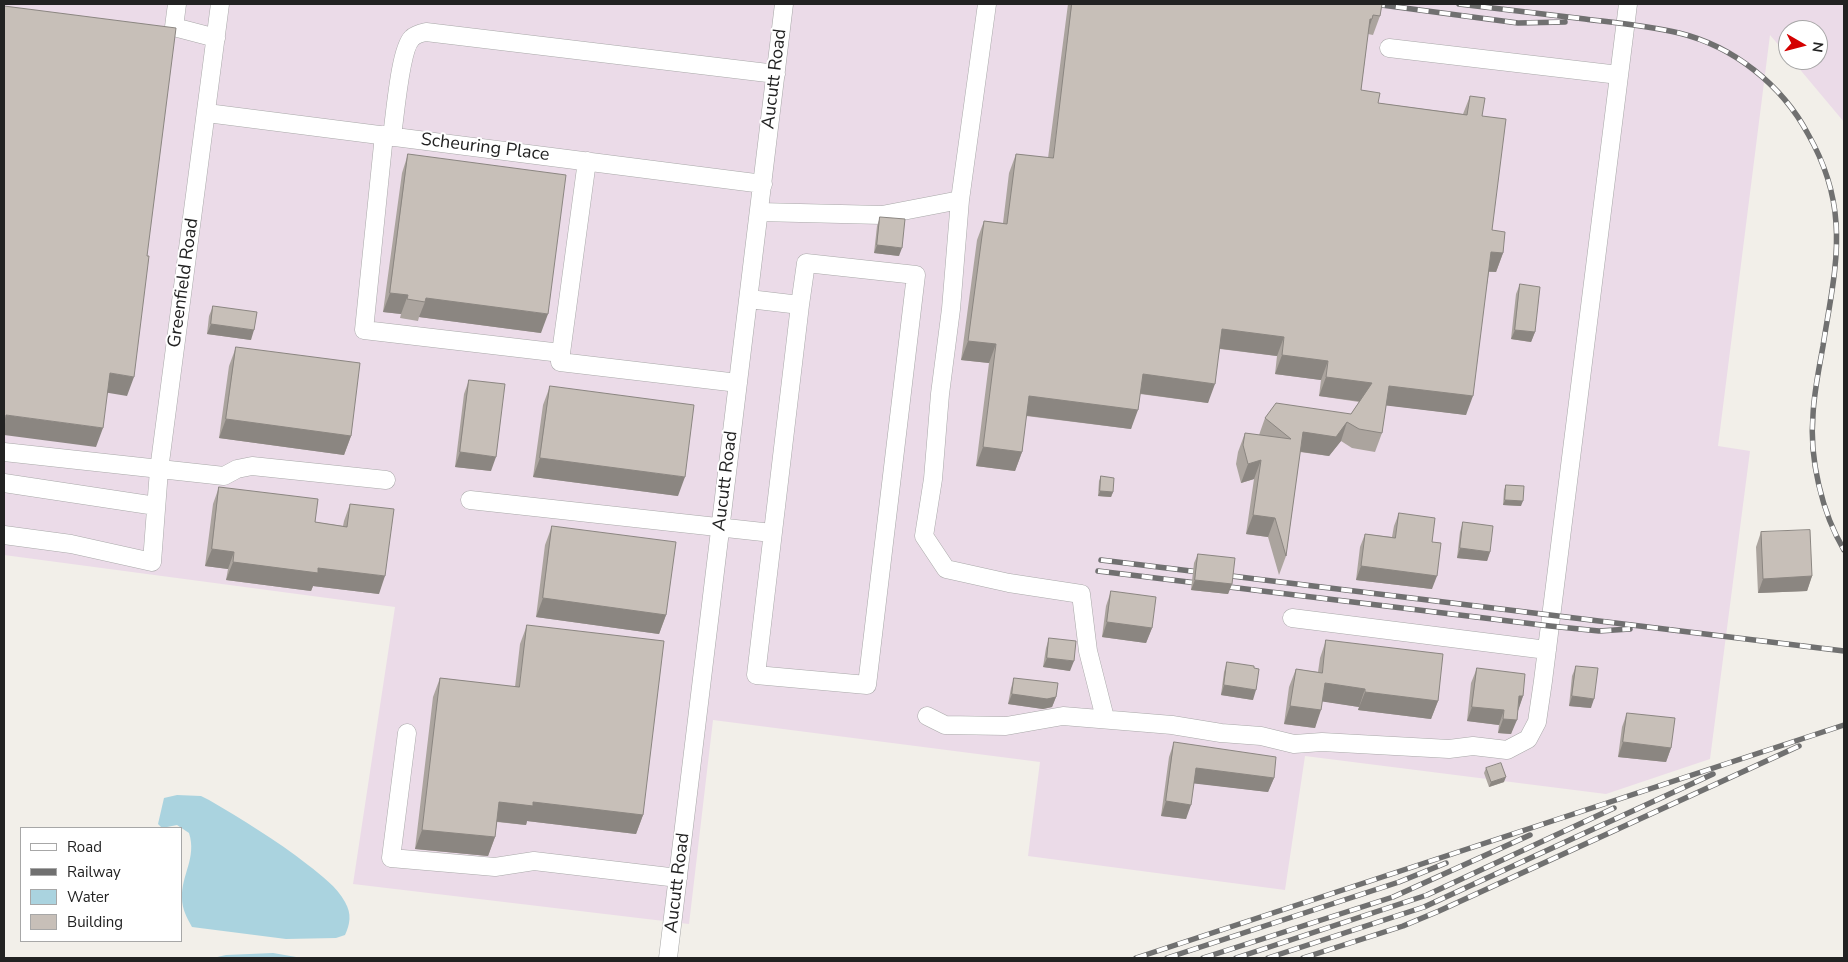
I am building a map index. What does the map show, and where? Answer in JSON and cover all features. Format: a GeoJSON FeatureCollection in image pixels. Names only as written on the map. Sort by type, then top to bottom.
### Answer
{"type":"FeatureCollection","features":[{"type":"Feature","properties":{"kind":"street"},"geometry":{"type":"LineString","coordinates":[[177,4],[174,27],[216,38]]}},
{"type":"Feature","properties":{"kind":"street","name":"Greenfield Road"},"geometry":{"type":"LineString","coordinates":[[4,535],[70,544],[152,562],[160,470],[220,4]]}},
{"type":"Feature","properties":{"kind":"street","name":"Aucutt Road"},"geometry":{"type":"LineString","coordinates":[[668,958],[784,4]]}},
{"type":"Feature","properties":{"kind":"street"},"geometry":{"type":"LineString","coordinates":[[987,4],[960,200],[951,309],[940,394],[933,479],[924,536],[946,569],[1009,584],[1081,594],[1088,651],[1105,718]]}},
{"type":"Feature","properties":{"kind":"street"},"geometry":{"type":"LineString","coordinates":[[927,716],[945,725],[997,726],[1063,716],[1105,718],[1261,736],[1294,744],[1322,742],[1449,748],[1473,746],[1507,750],[1528,739],[1537,722],[1628,4]]}},
{"type":"Feature","properties":{"kind":"street"},"geometry":{"type":"LineString","coordinates":[[561,353],[364,330],[388,135],[404,52],[411,38],[426,32],[776,74]]}},
{"type":"Feature","properties":{"kind":"street"},"geometry":{"type":"LineString","coordinates":[[1389,48],[1619,75]]}},
{"type":"Feature","properties":{"kind":"street","name":"Scheuring Place"},"geometry":{"type":"LineString","coordinates":[[207,113],[763,184]]}},
{"type":"Feature","properties":{"kind":"street"},"geometry":{"type":"LineString","coordinates":[[587,161],[560,362],[738,383]]}},
{"type":"Feature","properties":{"kind":"street"},"geometry":{"type":"LineString","coordinates":[[759,212],[882,215],[960,200]]}},
{"type":"Feature","properties":{"kind":"street"},"geometry":{"type":"LineString","coordinates":[[806,263],[916,275],[867,685],[756,674],[800,305],[806,263]]}},
{"type":"Feature","properties":{"kind":"street"},"geometry":{"type":"LineString","coordinates":[[748,299],[800,305]]}},
{"type":"Feature","properties":{"kind":"street"},"geometry":{"type":"LineString","coordinates":[[4,452],[224,476],[237,469],[252,466],[386,480]]}},
{"type":"Feature","properties":{"kind":"street"},"geometry":{"type":"LineString","coordinates":[[4,484],[156,506]]}},
{"type":"Feature","properties":{"kind":"street"},"geometry":{"type":"LineString","coordinates":[[470,500],[772,533]]}},
{"type":"Feature","properties":{"kind":"street"},"geometry":{"type":"LineString","coordinates":[[1292,618],[1546,650]]}},
{"type":"Feature","properties":{"kind":"street"},"geometry":{"type":"LineString","coordinates":[[407,733],[390,858],[495,867],[534,861],[678,878]]}},
{"type":"Feature","properties":{"kind":"shaded area"},"geometry":{"type":"Polygon","coordinates":[[[4,4],[1844,4],[1844,122],[1800,70],[1828,70],[1828,20],[1778,20],[1778,44],[1770,35],[1718,446],[1750,451],[1710,759],[1606,794],[1305,756],[1285,890],[1028,856],[1040,762],[713,720],[689,924],[353,884],[395,607],[4,555],[4,4]]]}},
{"type":"Feature","properties":{"kind":"water"},"geometry":{"type":"Polygon","coordinates":[[[177,795],[201,796],[247,823],[296,856],[323,877],[342,897],[349,911],[350,919],[345,935],[336,938],[286,939],[192,927],[182,902],[182,890],[190,858],[191,842],[189,833],[182,827],[177,825],[161,827],[158,824],[164,798],[177,795]]]}},
{"type":"Feature","properties":{"kind":"water"},"geometry":{"type":"Polygon","coordinates":[[[273,953],[302,958],[213,958],[226,955],[273,953]]]}},
{"type":"Feature","properties":{"kind":"building"},"geometry":{"type":"Polygon","coordinates":[[[1072,4],[1382,4],[1380,16],[1373,15],[1372,19],[1370,19],[1361,90],[1380,93],[1378,103],[1467,115],[1470,96],[1485,98],[1482,116],[1506,119],[1492,230],[1505,232],[1503,253],[1491,252],[1473,396],[1389,386],[1382,433],[1359,429],[1347,422],[1336,437],[1303,432],[1286,556],[1275,518],[1253,515],[1261,460],[1248,464],[1243,445],[1245,433],[1291,439],[1265,418],[1276,403],[1351,414],[1372,383],[1326,377],[1328,361],[1282,355],[1284,337],[1222,329],[1215,384],[1143,374],[1138,410],[1029,396],[1022,452],[983,447],[996,344],[968,341],[984,221],[1007,224],[1016,154],[1053,158],[1072,4]]]}},
{"type":"Feature","properties":{"kind":"building"},"geometry":{"type":"Polygon","coordinates":[[[4,6],[176,28],[147,256],[149,256],[134,377],[110,373],[103,428],[6,415],[4,424],[4,6]]]}},
{"type":"Feature","properties":{"kind":"building"},"geometry":{"type":"Polygon","coordinates":[[[408,154],[566,175],[548,314],[426,298],[425,302],[407,299],[408,295],[390,293],[408,154]]]}},
{"type":"Feature","properties":{"kind":"building"},"geometry":{"type":"Polygon","coordinates":[[[880,217],[905,219],[902,248],[877,245],[880,217]]]}},
{"type":"Feature","properties":{"kind":"building"},"geometry":{"type":"Polygon","coordinates":[[[1520,284],[1540,287],[1535,332],[1515,330],[1520,284]]]}},
{"type":"Feature","properties":{"kind":"building"},"geometry":{"type":"Polygon","coordinates":[[[213,306],[257,312],[254,330],[211,324],[213,306]]]}},
{"type":"Feature","properties":{"kind":"building"},"geometry":{"type":"Polygon","coordinates":[[[236,347],[360,363],[351,436],[226,419],[236,347]]]}},
{"type":"Feature","properties":{"kind":"building"},"geometry":{"type":"Polygon","coordinates":[[[469,380],[505,384],[496,457],[460,452],[469,380]]]}},
{"type":"Feature","properties":{"kind":"building"},"geometry":{"type":"Polygon","coordinates":[[[550,386],[694,405],[685,477],[540,458],[550,386]]]}},
{"type":"Feature","properties":{"kind":"building"},"geometry":{"type":"Polygon","coordinates":[[[1101,476],[1114,478],[1113,492],[1100,491],[1101,476]]]}},
{"type":"Feature","properties":{"kind":"building"},"geometry":{"type":"Polygon","coordinates":[[[1506,485],[1524,486],[1523,501],[1505,500],[1506,485]]]}},
{"type":"Feature","properties":{"kind":"building"},"geometry":{"type":"Polygon","coordinates":[[[219,487],[318,499],[315,522],[347,527],[350,504],[394,509],[385,576],[318,568],[318,573],[233,562],[234,552],[212,549],[219,487]]]}},
{"type":"Feature","properties":{"kind":"building"},"geometry":{"type":"Polygon","coordinates":[[[1399,513],[1435,518],[1432,542],[1441,543],[1437,576],[1361,566],[1365,534],[1395,538],[1399,513]]]}},
{"type":"Feature","properties":{"kind":"building"},"geometry":{"type":"Polygon","coordinates":[[[1463,522],[1493,526],[1490,552],[1460,548],[1463,522]]]}},
{"type":"Feature","properties":{"kind":"building"},"geometry":{"type":"Polygon","coordinates":[[[552,526],[676,542],[666,615],[543,598],[552,526]]]}},
{"type":"Feature","properties":{"kind":"building"},"geometry":{"type":"Polygon","coordinates":[[[1810,530],[1812,576],[1763,579],[1761,532],[1810,530]]]}},
{"type":"Feature","properties":{"kind":"building"},"geometry":{"type":"Polygon","coordinates":[[[1198,554],[1235,558],[1232,584],[1195,580],[1198,554]]]}},
{"type":"Feature","properties":{"kind":"building"},"geometry":{"type":"Polygon","coordinates":[[[1111,591],[1156,597],[1152,628],[1107,622],[1111,591]]]}},
{"type":"Feature","properties":{"kind":"building"},"geometry":{"type":"Polygon","coordinates":[[[527,625],[664,641],[643,815],[533,802],[533,806],[499,802],[495,837],[422,830],[440,678],[519,687],[527,625]]]}},
{"type":"Feature","properties":{"kind":"building"},"geometry":{"type":"Polygon","coordinates":[[[1049,638],[1076,641],[1074,661],[1047,658],[1049,638]]]}},
{"type":"Feature","properties":{"kind":"building"},"geometry":{"type":"Polygon","coordinates":[[[1326,640],[1443,654],[1438,701],[1365,692],[1365,689],[1325,683],[1321,710],[1290,706],[1296,669],[1322,673],[1326,640]]]}},
{"type":"Feature","properties":{"kind":"building"},"geometry":{"type":"Polygon","coordinates":[[[1227,662],[1254,666],[1254,668],[1259,669],[1256,690],[1224,685],[1227,662]]]}},
{"type":"Feature","properties":{"kind":"building"},"geometry":{"type":"Polygon","coordinates":[[[1576,666],[1598,668],[1594,699],[1572,696],[1576,666]]]}},
{"type":"Feature","properties":{"kind":"building"},"geometry":{"type":"Polygon","coordinates":[[[1477,668],[1525,674],[1523,696],[1519,696],[1517,720],[1503,719],[1504,710],[1472,707],[1477,668]]]}},
{"type":"Feature","properties":{"kind":"building"},"geometry":{"type":"Polygon","coordinates":[[[1014,678],[1058,683],[1056,697],[1047,699],[1012,694],[1014,678]]]}},
{"type":"Feature","properties":{"kind":"building"},"geometry":{"type":"Polygon","coordinates":[[[1627,713],[1675,718],[1671,748],[1623,742],[1627,713]]]}},
{"type":"Feature","properties":{"kind":"building"},"geometry":{"type":"Polygon","coordinates":[[[1174,742],[1276,757],[1274,778],[1196,768],[1191,805],[1166,801],[1174,742]]]}},
{"type":"Feature","properties":{"kind":"building"},"geometry":{"type":"Polygon","coordinates":[[[1501,763],[1506,777],[1491,782],[1486,768],[1501,763]]]}},
{"type":"Feature","properties":{"kind":"railway"},"geometry":{"type":"LineString","coordinates":[[1374,4],[1518,23],[1565,22]]}},
{"type":"Feature","properties":{"kind":"railway"},"geometry":{"type":"LineString","coordinates":[[1459,4],[1644,27],[1679,33],[1699,39],[1718,47],[1754,70],[1770,84],[1797,116],[1814,145],[1823,166],[1835,211],[1837,238],[1835,269],[1816,389],[1812,432],[1815,467],[1823,502],[1844,550]]}},
{"type":"Feature","properties":{"kind":"railway"},"geometry":{"type":"LineString","coordinates":[[1101,560],[1844,651]]}},
{"type":"Feature","properties":{"kind":"railway"},"geometry":{"type":"LineString","coordinates":[[1098,571],[1550,626],[1599,631],[1630,629]]}},
{"type":"Feature","properties":{"kind":"railway"},"geometry":{"type":"LineString","coordinates":[[1136,958],[1844,725]]}},
{"type":"Feature","properties":{"kind":"railway"},"geometry":{"type":"LineString","coordinates":[[1303,958],[1403,926],[1439,911],[1799,746]]}},
{"type":"Feature","properties":{"kind":"railway"},"geometry":{"type":"LineString","coordinates":[[1268,958],[1424,907],[1713,774]]}},
{"type":"Feature","properties":{"kind":"railway"},"geometry":{"type":"LineString","coordinates":[[1236,958],[1427,895],[1614,808]]}},
{"type":"Feature","properties":{"kind":"railway"},"geometry":{"type":"LineString","coordinates":[[1203,958],[1393,897],[1530,835]]}},
{"type":"Feature","properties":{"kind":"railway"},"geometry":{"type":"LineString","coordinates":[[1167,958],[1399,882],[1446,863]]}}]}
